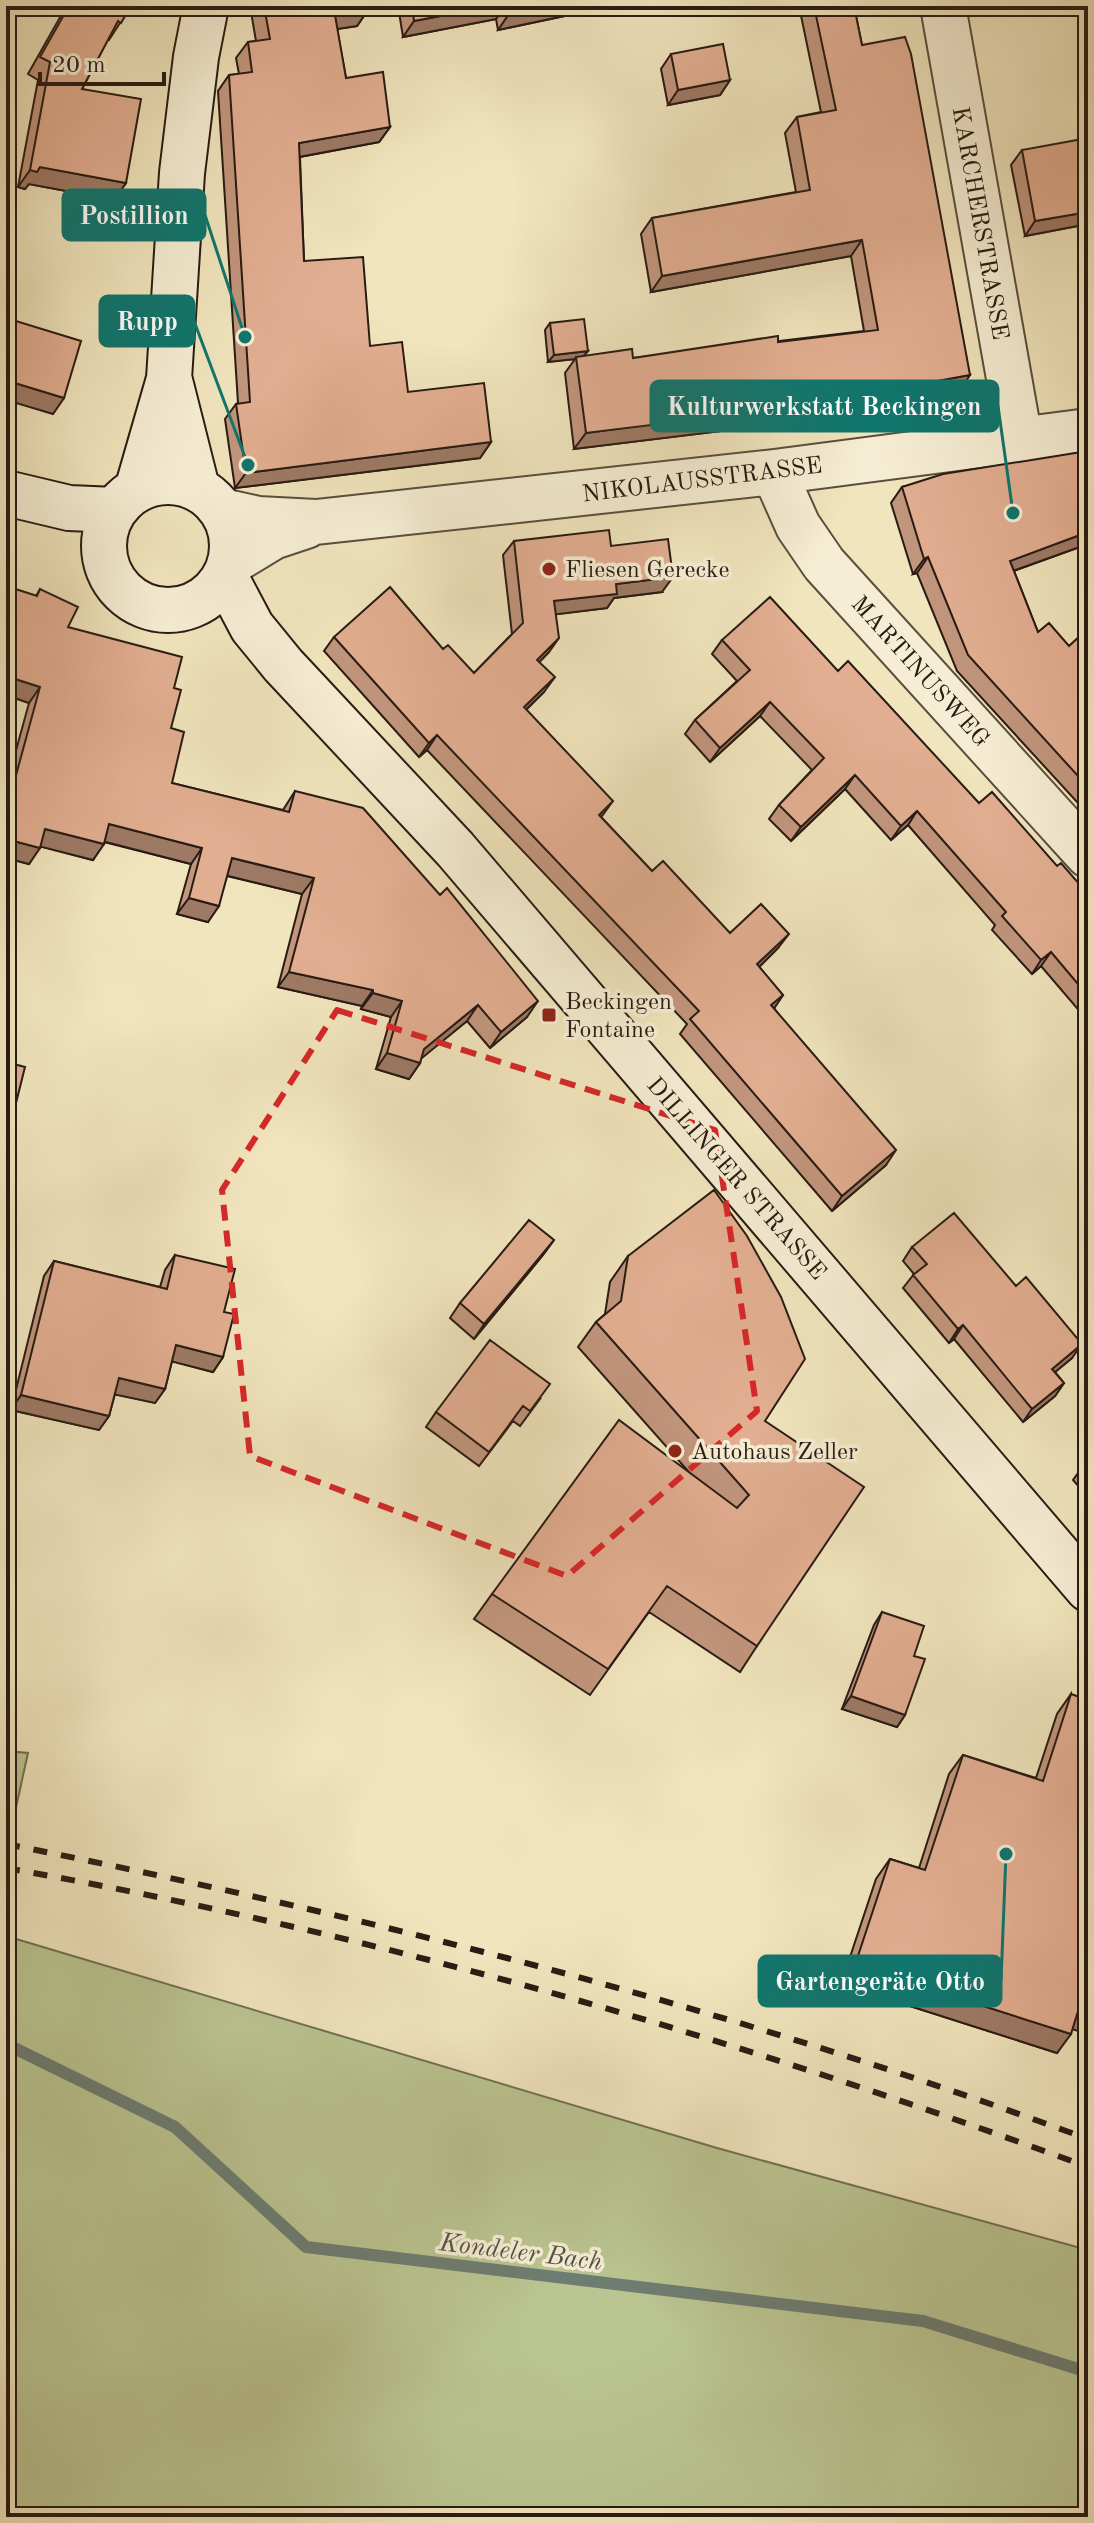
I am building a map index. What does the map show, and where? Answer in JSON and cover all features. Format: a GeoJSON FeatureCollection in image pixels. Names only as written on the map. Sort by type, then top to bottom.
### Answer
{"type":"FeatureCollection","features":[{"type":"Feature","properties":{"kind":"street"},"geometry":{"type":"LineString","coordinates":[[105,559],[104,540],[126,500],[169,379],[182,173],[196,57],[206,6]]}},
{"type":"Feature","properties":{"kind":"street","name":"KARCHERSTRASSE"},"geometry":{"type":"LineString","coordinates":[[943,6],[1020,440]]}},
{"type":"Feature","properties":{"kind":"street","name":"DILLINGER STRASSE"},"geometry":{"type":"LineString","coordinates":[[169,379],[210,500],[232,536],[227,570],[252,627],[283,665],[455,849],[1088,1589]]}},
{"type":"Feature","properties":{"kind":"street","name":"NIKOLAUSSTRASSE"},"geometry":{"type":"LineString","coordinates":[[210,500],[258,519],[316,522],[774,472],[1088,431]]}},
{"type":"Feature","properties":{"kind":"street","name":"MARTINUSWEG"},"geometry":{"type":"LineString","coordinates":[[774,472],[798,526],[824,564],[1088,855]]}},
{"type":"Feature","properties":{"kind":"street"},"geometry":{"type":"LineString","coordinates":[[6,493],[69,508],[126,500],[166,482],[210,500]]}},
{"type":"Feature","properties":{"kind":"street","name":"NIKOLAUSSTRASSE"},"geometry":{"type":"LineString","coordinates":[[227,570],[273,537],[316,522]]}},
{"type":"Feature","properties":{"kind":"street","name":"DILLINGER STRASSE"},"geometry":{"type":"LineString","coordinates":[[6,523],[61,537],[105,559],[112,578],[140,604],[159,610],[179,609],[236,636],[283,665]]}},
{"type":"Feature","properties":{"kind":"street"},"geometry":{"type":"LineString","coordinates":[[179,609],[205,598],[227,570]]}},
{"type":"Feature","properties":{"kind":"highlighted area"},"geometry":{"type":"Polygon","coordinates":[[[337,1010],[715,1130],[757,1411],[567,1576],[250,1456],[222,1190],[337,1010]]]}},
{"type":"Feature","properties":{"kind":"green space"},"geometry":{"type":"Polygon","coordinates":[[[6,1751],[28,1753],[6,1853],[6,1751]]]}},
{"type":"Feature","properties":{"kind":"green space"},"geometry":{"type":"Polygon","coordinates":[[[6,1936],[717,2148],[1088,2250],[1088,2517],[6,2517],[6,1936]]]}},
{"type":"Feature","properties":{"kind":"building"},"geometry":{"type":"Polygon","coordinates":[[[69,6],[131,6],[121,23],[118,21],[82,89],[141,99],[126,183],[40,167],[37,172],[30,170],[50,62],[40,57],[69,6]]]}},
{"type":"Feature","properties":{"kind":"building"},"geometry":{"type":"Polygon","coordinates":[[[264,6],[367,6],[368,10],[335,15],[346,78],[383,72],[390,127],[299,143],[304,261],[363,257],[370,346],[402,342],[408,392],[484,383],[491,442],[246,473],[236,404],[250,402],[229,75],[252,72],[248,42],[270,39],[264,6]]]}},
{"type":"Feature","properties":{"kind":"building"},"geometry":{"type":"Polygon","coordinates":[[[412,6],[493,6],[414,21],[412,6]]]}},
{"type":"Feature","properties":{"kind":"building"},"geometry":{"type":"Polygon","coordinates":[[[508,6],[548,6],[509,14],[508,6]]]}},
{"type":"Feature","properties":{"kind":"building"},"geometry":{"type":"Polygon","coordinates":[[[814,6],[854,6],[862,45],[905,37],[911,54],[970,375],[855,396],[856,400],[586,433],[576,357],[632,349],[633,358],[778,336],[778,342],[878,330],[862,240],[662,276],[652,218],[810,190],[797,117],[836,110],[814,6]]]}},
{"type":"Feature","properties":{"kind":"building"},"geometry":{"type":"Polygon","coordinates":[[[723,44],[730,80],[678,90],[671,54],[723,44]]]}},
{"type":"Feature","properties":{"kind":"building"},"geometry":{"type":"Polygon","coordinates":[[[1088,138],[1088,212],[1035,221],[1022,150],[1088,138]]]}},
{"type":"Feature","properties":{"kind":"building"},"geometry":{"type":"Polygon","coordinates":[[[6,318],[81,341],[64,398],[15,383],[6,420],[6,318]]]}},
{"type":"Feature","properties":{"kind":"building"},"geometry":{"type":"Polygon","coordinates":[[[584,319],[588,351],[554,355],[550,323],[584,319]]]}},
{"type":"Feature","properties":{"kind":"building"},"geometry":{"type":"Polygon","coordinates":[[[1088,451],[1088,532],[1010,561],[1038,632],[1049,623],[1069,646],[1082,634],[1088,641],[1088,787],[968,655],[928,557],[924,559],[902,487],[943,474],[1088,451]]]}},
{"type":"Feature","properties":{"kind":"building"},"geometry":{"type":"Polygon","coordinates":[[[609,530],[611,546],[668,539],[673,577],[616,584],[617,594],[554,601],[559,638],[537,660],[555,677],[524,707],[613,801],[599,815],[652,871],[663,861],[730,933],[761,904],[789,934],[757,964],[783,995],[771,1005],[896,1150],[842,1196],[690,1019],[699,1011],[437,735],[429,743],[334,637],[390,587],[443,649],[448,645],[474,673],[523,623],[514,541],[609,530]]]}},
{"type":"Feature","properties":{"kind":"building"},"geometry":{"type":"Polygon","coordinates":[[[6,586],[37,596],[40,589],[78,607],[68,627],[182,657],[174,688],[181,690],[171,728],[184,732],[172,783],[289,812],[295,791],[363,808],[440,895],[447,888],[538,1001],[501,1032],[478,1005],[424,1049],[420,1063],[387,1053],[402,1001],[373,993],[373,990],[289,972],[314,878],[232,858],[219,906],[189,898],[202,848],[109,824],[104,844],[45,829],[40,848],[6,839],[6,812],[40,687],[6,676],[6,586]]]}},
{"type":"Feature","properties":{"kind":"building"},"geometry":{"type":"Polygon","coordinates":[[[770,597],[838,671],[848,661],[979,803],[992,792],[1057,866],[1061,863],[1088,894],[1088,996],[1051,952],[1041,960],[1002,916],[1006,912],[917,811],[901,826],[855,775],[801,827],[779,805],[824,758],[770,702],[720,748],[695,720],[750,670],[722,640],[770,597]]]}},
{"type":"Feature","properties":{"kind":"building"},"geometry":{"type":"Polygon","coordinates":[[[6,1062],[25,1067],[14,1111],[6,1109],[6,1062]]]}},
{"type":"Feature","properties":{"kind":"building","name":"Autohaus Zeller"},"geometry":{"type":"Polygon","coordinates":[[[714,1190],[747,1236],[781,1297],[805,1359],[765,1421],[864,1487],[757,1646],[667,1586],[608,1669],[492,1594],[619,1420],[737,1508],[749,1495],[596,1322],[621,1301],[628,1256],[714,1190]]]}},
{"type":"Feature","properties":{"kind":"building"},"geometry":{"type":"Polygon","coordinates":[[[954,1213],[1016,1286],[1026,1277],[1082,1344],[1052,1369],[1064,1383],[1032,1409],[963,1325],[958,1329],[913,1275],[927,1264],[912,1247],[954,1213]]]}},
{"type":"Feature","properties":{"kind":"building"},"geometry":{"type":"Polygon","coordinates":[[[529,1220],[554,1240],[484,1324],[460,1303],[529,1220]]]}},
{"type":"Feature","properties":{"kind":"building"},"geometry":{"type":"Polygon","coordinates":[[[175,1255],[235,1269],[224,1312],[234,1314],[223,1357],[176,1345],[165,1389],[119,1378],[109,1416],[21,1395],[54,1261],[167,1289],[175,1255]]]}},
{"type":"Feature","properties":{"kind":"building"},"geometry":{"type":"Polygon","coordinates":[[[490,1340],[550,1384],[530,1411],[523,1406],[489,1452],[436,1412],[490,1340]]]}},
{"type":"Feature","properties":{"kind":"building"},"geometry":{"type":"Polygon","coordinates":[[[882,1612],[924,1626],[914,1656],[925,1659],[905,1715],[851,1696],[882,1612]]]}},
{"type":"Feature","properties":{"kind":"building"},"geometry":{"type":"Polygon","coordinates":[[[1071,1694],[1088,1700],[1088,2010],[1079,2008],[1071,2034],[855,1965],[890,1859],[925,1870],[963,1755],[1043,1781],[1071,1694]]]}},
{"type":"Feature","properties":{"kind":"waterway","name":"Kondeler Bach"},"geometry":{"type":"LineString","coordinates":[[6,2044],[175,2127],[306,2247],[923,2321],[1088,2372]]}},
{"type":"Feature","properties":{"kind":"railway"},"geometry":{"type":"LineString","coordinates":[[6,1844],[280,1903],[553,1970],[822,2048],[1088,2139]]}},
{"type":"Feature","properties":{"kind":"railway"},"geometry":{"type":"LineString","coordinates":[[6,1868],[281,1924],[554,1994],[823,2075],[1088,2167]]}},
{"type":"Feature","properties":{"kind":"place","name":"Postillion"},"geometry":{"type":"Point","coordinates":[245,337]}},
{"type":"Feature","properties":{"kind":"place","name":"Rupp"},"geometry":{"type":"Point","coordinates":[248,465]}},
{"type":"Feature","properties":{"kind":"place","name":"Kulturwerkstatt Beckingen"},"geometry":{"type":"Point","coordinates":[1013,513]}},
{"type":"Feature","properties":{"kind":"place","name":"Fliesen Gerecke"},"geometry":{"type":"Point","coordinates":[549,569]}},
{"type":"Feature","properties":{"kind":"place","name":"Beckingen Fontaine"},"geometry":{"type":"Point","coordinates":[549,1015]}},
{"type":"Feature","properties":{"kind":"place","name":"Autohaus Zeller"},"geometry":{"type":"Point","coordinates":[675,1451]}},
{"type":"Feature","properties":{"kind":"place","name":"Gartengeräte Otto"},"geometry":{"type":"Point","coordinates":[1006,1854]}}]}
